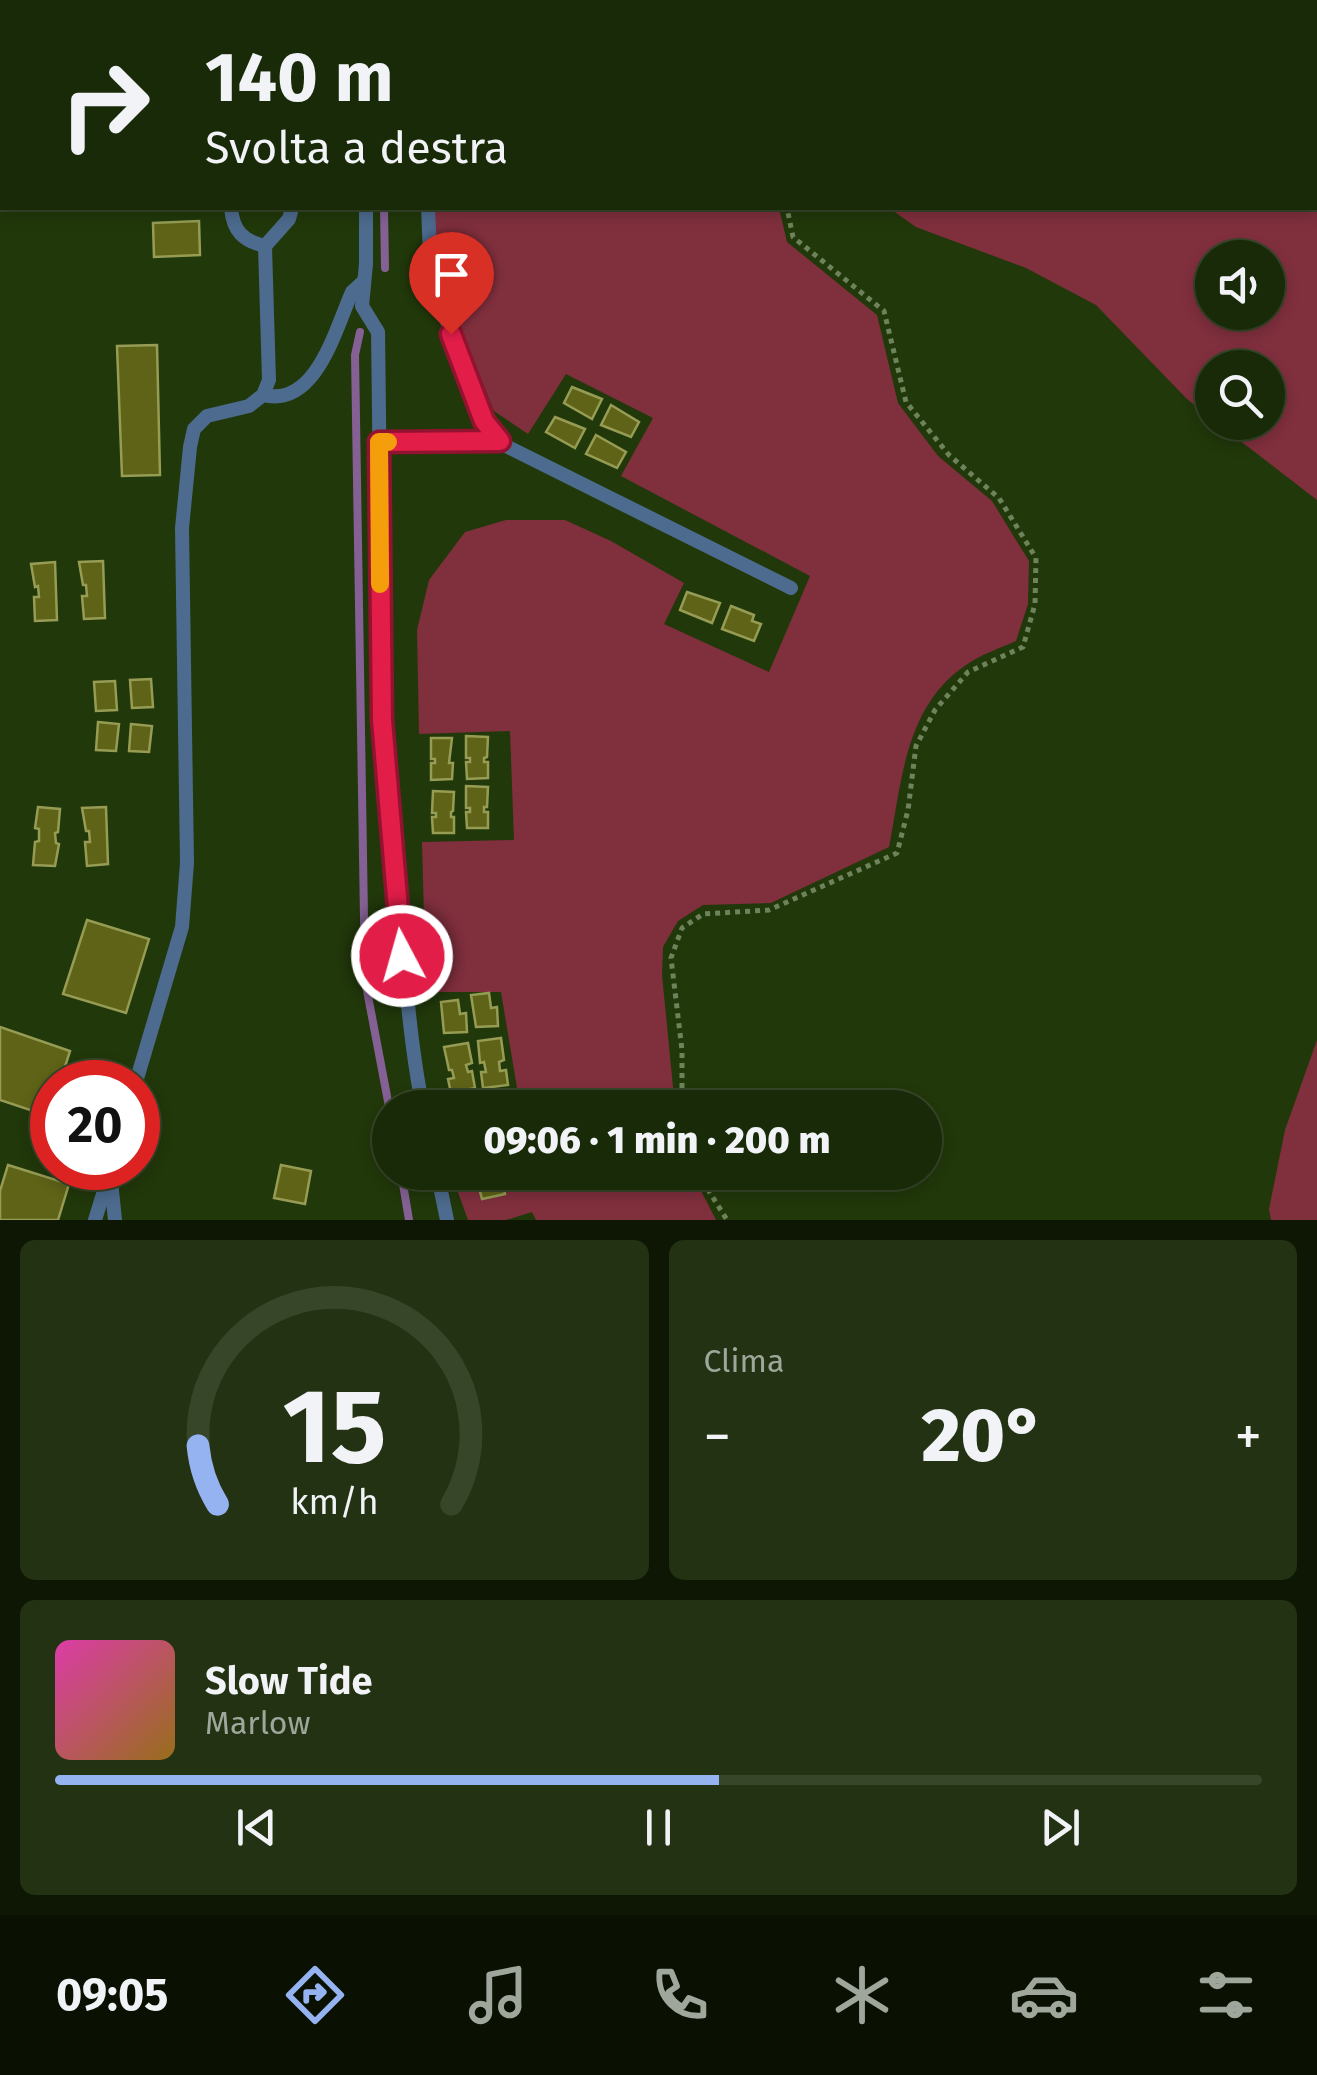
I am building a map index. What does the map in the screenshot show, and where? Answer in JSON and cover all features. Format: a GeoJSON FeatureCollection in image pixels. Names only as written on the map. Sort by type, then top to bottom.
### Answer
{"type":"FeatureCollection","features":[{"type":"Feature","properties":{"kind":"lane"},"geometry":{"type":"LineString","coordinates":[[231,210],[235,228],[248,242],[265,246]]}},
{"type":"Feature","properties":{"kind":"lane"},"geometry":{"type":"LineString","coordinates":[[143,1060],[174,954],[187,863],[182,528],[190,447],[194,429],[207,416],[249,406],[263,395],[269,380],[265,246],[290,219],[292,210]]}},
{"type":"Feature","properties":{"kind":"lane"},"geometry":{"type":"LineString","coordinates":[[366,210],[362,306],[378,332],[382,720],[396,898],[420,1090]]}},
{"type":"Feature","properties":{"kind":"lane"},"geometry":{"type":"LineString","coordinates":[[428,210],[431,276],[471,392],[484,421],[500,441],[791,588]]}},
{"type":"Feature","properties":{"kind":"lane"},"geometry":{"type":"LineString","coordinates":[[263,395],[274,398],[297,394],[312,378],[352,292],[363,282]]}},
{"type":"Feature","properties":{"kind":"lane"},"geometry":{"type":"LineString","coordinates":[[379,442],[500,441]]}},
{"type":"Feature","properties":{"kind":"lane"},"geometry":{"type":"LineString","coordinates":[[95,1220],[104,1190]]}},
{"type":"Feature","properties":{"kind":"lane"},"geometry":{"type":"LineString","coordinates":[[112,1190],[115,1220]]}},
{"type":"Feature","properties":{"kind":"lane"},"geometry":{"type":"LineString","coordinates":[[441,1190],[447,1220]]}},
{"type":"Feature","properties":{"kind":"path"},"geometry":{"type":"LineString","coordinates":[[682,1090],[682,1050],[671,958],[682,928],[702,914],[769,910],[897,852],[908,810],[916,746],[935,710],[968,672],[1024,647],[1035,604],[1036,558],[999,498],[949,455],[906,402],[884,311],[794,237],[788,210]]}},
{"type":"Feature","properties":{"kind":"path"},"geometry":{"type":"LineString","coordinates":[[708,1190],[726,1220]]}},
{"type":"Feature","properties":{"kind":"shaded area"},"geometry":{"type":"Polygon","coordinates":[[[434,210],[779,210],[787,242],[877,315],[898,403],[938,456],[992,501],[1029,561],[1028,604],[1016,641],[972,661],[946,682],[918,723],[903,771],[889,847],[771,903],[703,905],[678,921],[663,947],[662,975],[673,1090],[517,1090],[501,992],[426,992],[422,842],[514,840],[510,731],[419,734],[417,630],[429,580],[465,532],[506,520],[565,520],[684,583],[664,624],[769,672],[810,576],[621,476],[653,418],[566,374],[528,434],[494,411],[437,270],[434,210]]]}},
{"type":"Feature","properties":{"kind":"shaded area"},"geometry":{"type":"Polygon","coordinates":[[[892,210],[1317,210],[1317,500],[1239,440],[1285,440],[1285,350],[1195,350],[1195,405],[1096,305],[1026,268],[916,227],[892,210]]]}},
{"type":"Feature","properties":{"kind":"shaded area"},"geometry":{"type":"Polygon","coordinates":[[[1317,1040],[1317,1220],[1271,1220],[1269,1209],[1285,1130],[1317,1040]]]}},
{"type":"Feature","properties":{"kind":"shaded area"},"geometry":{"type":"Polygon","coordinates":[[[457,1190],[701,1190],[716,1220],[536,1220],[532,1212],[506,1220],[468,1220],[457,1190]]]}},
{"type":"Feature","properties":{"kind":"building"},"geometry":{"type":"Polygon","coordinates":[[[199,221],[200,255],[154,257],[153,223],[199,221]]]}},
{"type":"Feature","properties":{"kind":"building"},"geometry":{"type":"Polygon","coordinates":[[[157,345],[160,475],[122,476],[117,346],[157,345]]]}},
{"type":"Feature","properties":{"kind":"building"},"geometry":{"type":"Polygon","coordinates":[[[572,387],[602,399],[592,419],[564,403],[572,387]]]}},
{"type":"Feature","properties":{"kind":"building"},"geometry":{"type":"Polygon","coordinates":[[[611,405],[639,422],[631,437],[601,425],[611,405]]]}},
{"type":"Feature","properties":{"kind":"building"},"geometry":{"type":"Polygon","coordinates":[[[555,417],[585,429],[575,448],[546,432],[555,417]]]}},
{"type":"Feature","properties":{"kind":"building"},"geometry":{"type":"Polygon","coordinates":[[[596,435],[626,452],[617,468],[586,454],[596,435]]]}},
{"type":"Feature","properties":{"kind":"building"},"geometry":{"type":"Polygon","coordinates":[[[103,561],[105,618],[84,619],[82,596],[87,596],[79,562],[103,561]]]}},
{"type":"Feature","properties":{"kind":"building"},"geometry":{"type":"Polygon","coordinates":[[[55,562],[57,620],[35,621],[34,597],[39,597],[31,564],[55,562]]]}},
{"type":"Feature","properties":{"kind":"building"},"geometry":{"type":"Polygon","coordinates":[[[687,592],[720,603],[712,623],[680,610],[687,592]]]}},
{"type":"Feature","properties":{"kind":"building"},"geometry":{"type":"Polygon","coordinates":[[[731,606],[754,615],[752,621],[761,624],[754,641],[722,629],[731,606]]]}},
{"type":"Feature","properties":{"kind":"building"},"geometry":{"type":"Polygon","coordinates":[[[151,679],[153,707],[132,708],[130,680],[151,679]]]}},
{"type":"Feature","properties":{"kind":"building"},"geometry":{"type":"Polygon","coordinates":[[[115,681],[117,710],[96,711],[94,682],[115,681]]]}},
{"type":"Feature","properties":{"kind":"building"},"geometry":{"type":"Polygon","coordinates":[[[98,722],[119,724],[116,751],[96,750],[98,722]]]}},
{"type":"Feature","properties":{"kind":"building"},"geometry":{"type":"Polygon","coordinates":[[[131,724],[152,726],[149,752],[129,751],[131,724]]]}},
{"type":"Feature","properties":{"kind":"building"},"geometry":{"type":"Polygon","coordinates":[[[466,736],[488,737],[484,762],[488,762],[488,778],[467,779],[466,762],[470,758],[466,758],[466,736]]]}},
{"type":"Feature","properties":{"kind":"building"},"geometry":{"type":"Polygon","coordinates":[[[431,738],[452,738],[452,779],[431,780],[431,763],[435,759],[431,759],[431,738]]]}},
{"type":"Feature","properties":{"kind":"building"},"geometry":{"type":"Polygon","coordinates":[[[466,786],[488,787],[484,812],[488,812],[488,828],[467,828],[466,812],[470,808],[466,808],[466,786]]]}},
{"type":"Feature","properties":{"kind":"building"},"geometry":{"type":"Polygon","coordinates":[[[433,791],[454,792],[454,833],[433,833],[433,791]]]}},
{"type":"Feature","properties":{"kind":"building"},"geometry":{"type":"Polygon","coordinates":[[[38,807],[60,809],[55,866],[33,865],[35,842],[39,841],[39,829],[35,828],[38,807]]]}},
{"type":"Feature","properties":{"kind":"building"},"geometry":{"type":"Polygon","coordinates":[[[106,807],[108,864],[87,866],[85,842],[90,842],[82,808],[106,807]]]}},
{"type":"Feature","properties":{"kind":"building"},"geometry":{"type":"Polygon","coordinates":[[[87,920],[149,939],[126,1013],[63,994],[87,920]]]}},
{"type":"Feature","properties":{"kind":"building"},"geometry":{"type":"Polygon","coordinates":[[[489,993],[491,1008],[497,1007],[498,1026],[476,1027],[471,995],[489,993]]]}},
{"type":"Feature","properties":{"kind":"building"},"geometry":{"type":"Polygon","coordinates":[[[458,1000],[460,1014],[466,1013],[467,1032],[444,1033],[441,1002],[458,1000]]]}},
{"type":"Feature","properties":{"kind":"building"},"geometry":{"type":"Polygon","coordinates":[[[0,1027],[70,1051],[67,1060],[30,1060],[30,1110],[0,1100],[0,1027]]]}},
{"type":"Feature","properties":{"kind":"building"},"geometry":{"type":"Polygon","coordinates":[[[501,1038],[504,1060],[499,1062],[500,1071],[506,1070],[508,1085],[483,1088],[481,1072],[486,1072],[484,1062],[480,1063],[478,1041],[501,1038]]]}},
{"type":"Feature","properties":{"kind":"building"},"geometry":{"type":"Polygon","coordinates":[[[468,1043],[472,1063],[466,1065],[468,1072],[472,1071],[475,1088],[450,1090],[448,1079],[454,1078],[444,1047],[468,1043]]]}},
{"type":"Feature","properties":{"kind":"building"},"geometry":{"type":"Polygon","coordinates":[[[8,1165],[30,1172],[30,1190],[67,1190],[58,1220],[0,1220],[0,1191],[8,1165]]]}},
{"type":"Feature","properties":{"kind":"building"},"geometry":{"type":"Polygon","coordinates":[[[281,1165],[311,1171],[305,1204],[274,1198],[281,1165]]]}},
{"type":"Feature","properties":{"kind":"building"},"geometry":{"type":"Polygon","coordinates":[[[480,1190],[504,1190],[505,1194],[482,1199],[480,1190]]]}},
{"type":"Feature","properties":{"kind":"waterway"},"geometry":{"type":"LineString","coordinates":[[384,210],[385,268]]}},
{"type":"Feature","properties":{"kind":"waterway"},"geometry":{"type":"LineString","coordinates":[[360,332],[355,355],[365,980],[386,1090]]}},
{"type":"Feature","properties":{"kind":"waterway"},"geometry":{"type":"LineString","coordinates":[[404,1190],[409,1220]]}},
{"type":"Feature","properties":{"kind":"slow traffic"},"geometry":{"type":"LineString","coordinates":[[380,584],[379,442],[388,442]]}},
{"type":"Feature","properties":{"kind":"route"},"geometry":{"type":"LineString","coordinates":[[402,956],[382,720],[379,442],[500,441],[484,421],[451,334]]}}]}
